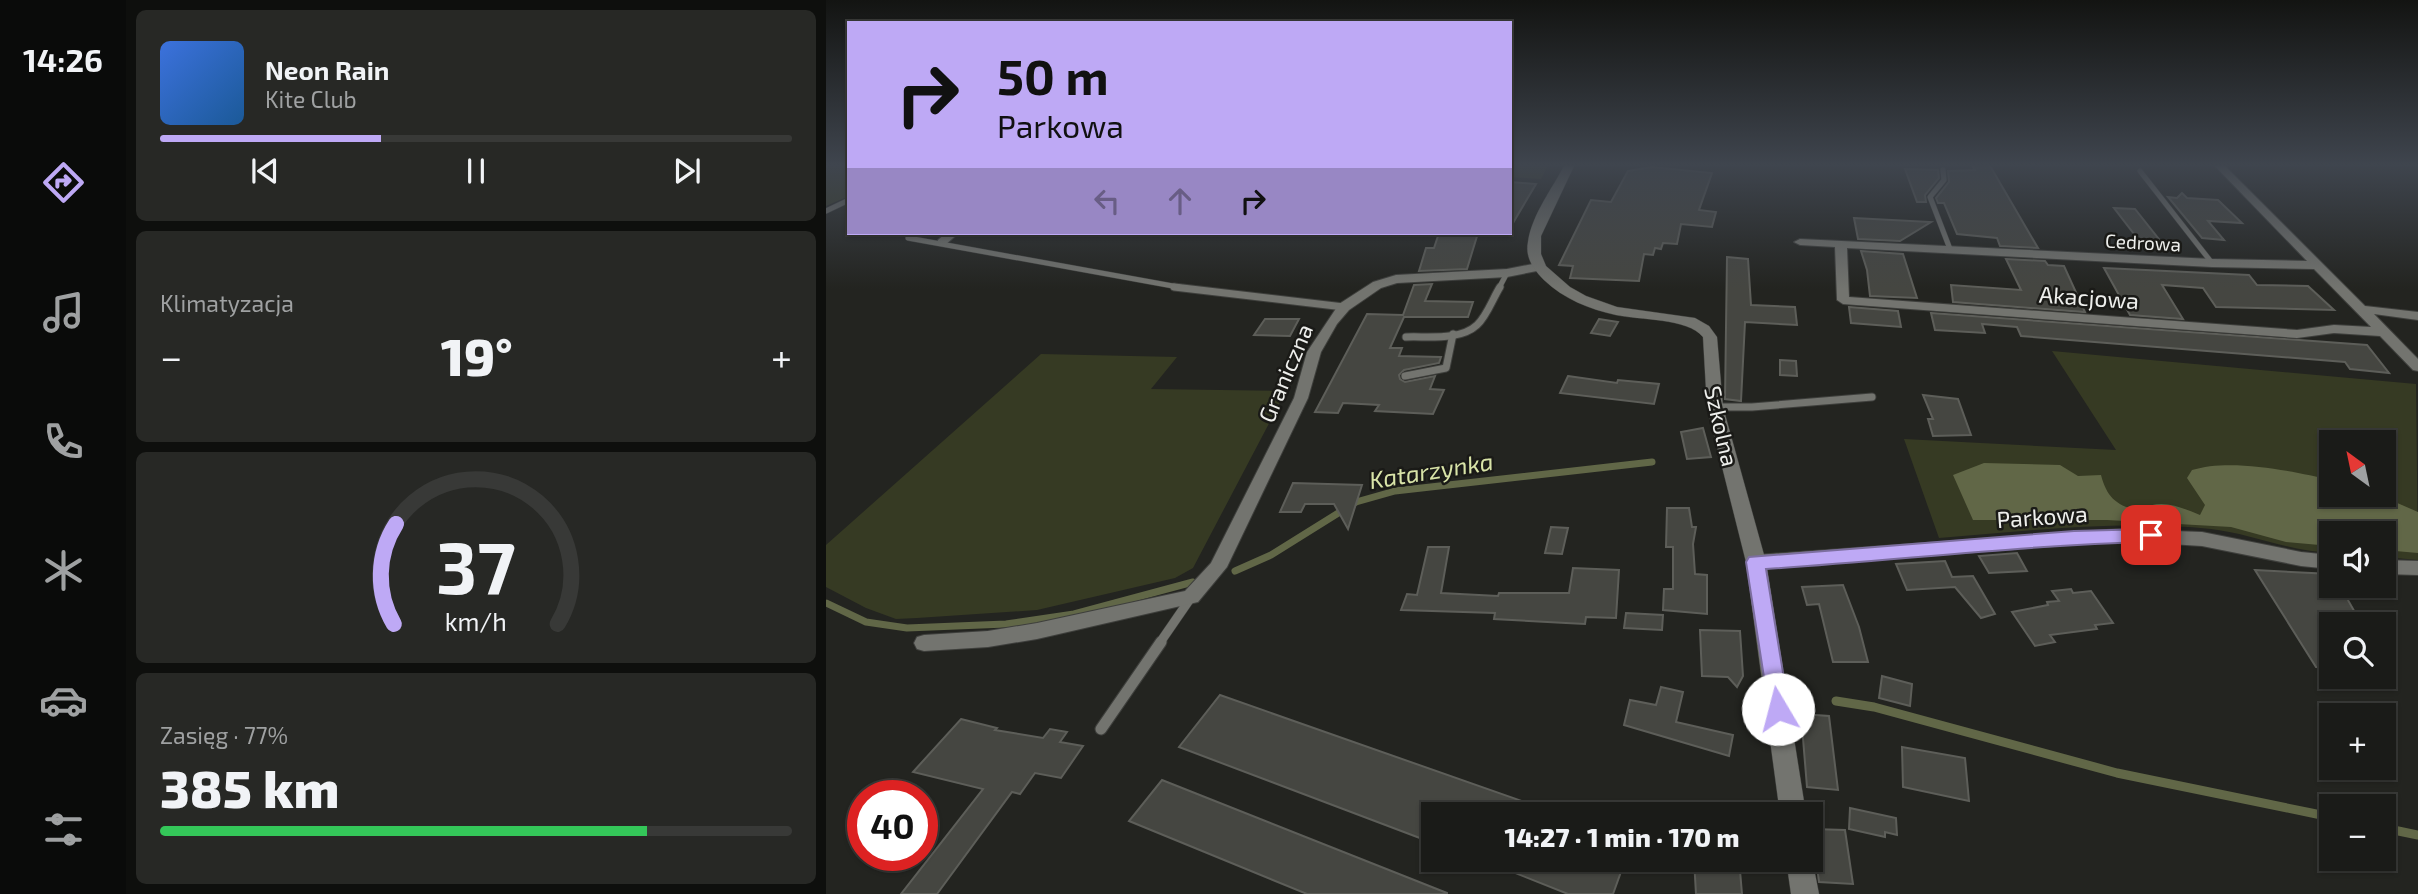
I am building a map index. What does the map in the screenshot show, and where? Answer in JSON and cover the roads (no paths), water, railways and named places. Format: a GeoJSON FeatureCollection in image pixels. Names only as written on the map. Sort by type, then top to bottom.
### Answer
{"type":"FeatureCollection","features":[{"type":"Feature","properties":{"kind":"street"},"geometry":{"type":"LineString","coordinates":[[1538,267],[1534,258],[1535,236],[1550,206]]}},
{"type":"Feature","properties":{"kind":"street"},"geometry":{"type":"LineString","coordinates":[[2259,206],[2418,367]]}},
{"type":"Feature","properties":{"kind":"street"},"geometry":{"type":"LineString","coordinates":[[942,242],[951,235]]}},
{"type":"Feature","properties":{"kind":"street","name":"Cedrowa"},"geometry":{"type":"LineString","coordinates":[[1800,242],[2213,263],[2317,265]]}},
{"type":"Feature","properties":{"kind":"street","name":"Akacjowa"},"geometry":{"type":"LineString","coordinates":[[1841,245],[1843,300],[2297,334],[2334,329],[2386,332]]}},
{"type":"Feature","properties":{"kind":"street","name":"Graniczna"},"geometry":{"type":"LineString","coordinates":[[1191,597],[1218,567],[1301,398],[1314,352],[1344,307],[1377,285],[1396,279],[1507,274],[1538,267]]}},
{"type":"Feature","properties":{"kind":"street","name":"Szkolna"},"geometry":{"type":"LineString","coordinates":[[1538,267],[1559,287],[1592,305],[1690,321],[1699,325],[1710,337],[1714,407],[1756,562],[1791,802]]}},
{"type":"Feature","properties":{"kind":"street"},"geometry":{"type":"LineString","coordinates":[[2361,309],[2418,316]]}},
{"type":"Feature","properties":{"kind":"street","name":"Parkowa"},"geometry":{"type":"LineString","coordinates":[[1756,562],[2120,535],[2202,539],[2319,561]]}},
{"type":"Feature","properties":{"kind":"street"},"geometry":{"type":"LineString","coordinates":[[2396,567],[2418,568]]}},
{"type":"Feature","properties":{"kind":"street"},"geometry":{"type":"LineString","coordinates":[[924,643],[988,639],[1037,631],[1191,597]]}},
{"type":"Feature","properties":{"kind":"street"},"geometry":{"type":"LineString","coordinates":[[1802,872],[1805,894]]}},
{"type":"Feature","properties":{"kind":"lane"},"geometry":{"type":"LineString","coordinates":[[1933,206],[1950,249]]}},
{"type":"Feature","properties":{"kind":"lane"},"geometry":{"type":"LineString","coordinates":[[2168,206],[2213,263]]}},
{"type":"Feature","properties":{"kind":"lane"},"geometry":{"type":"LineString","coordinates":[[908,238],[942,242],[1071,269],[1231,297],[1344,307]]}},
{"type":"Feature","properties":{"kind":"lane"},"geometry":{"type":"LineString","coordinates":[[1406,337],[1453,334],[1474,329],[1507,274]]}},
{"type":"Feature","properties":{"kind":"lane"},"geometry":{"type":"LineString","coordinates":[[1405,376],[1446,368],[1453,334]]}},
{"type":"Feature","properties":{"kind":"lane"},"geometry":{"type":"LineString","coordinates":[[1714,407],[1752,407],[1872,397]]}},
{"type":"Feature","properties":{"kind":"lane"},"geometry":{"type":"LineString","coordinates":[[1101,729],[1191,597]]}},
{"type":"Feature","properties":{"kind":"waterway","name":"Katarzynka"},"geometry":{"type":"LineString","coordinates":[[1235,571],[1271,555],[1356,502],[1395,491],[1652,462]]}},
{"type":"Feature","properties":{"kind":"waterway","name":"Katarzynka"},"geometry":{"type":"LineString","coordinates":[[826,603],[866,622],[907,628],[1006,624],[1074,614],[1193,582]]}},
{"type":"Feature","properties":{"kind":"waterway"},"geometry":{"type":"LineString","coordinates":[[1836,701],[1874,707],[2117,773],[2319,815]]}},
{"type":"Feature","properties":{"kind":"waterway"},"geometry":{"type":"LineString","coordinates":[[2396,830],[2418,835]]}}]}
